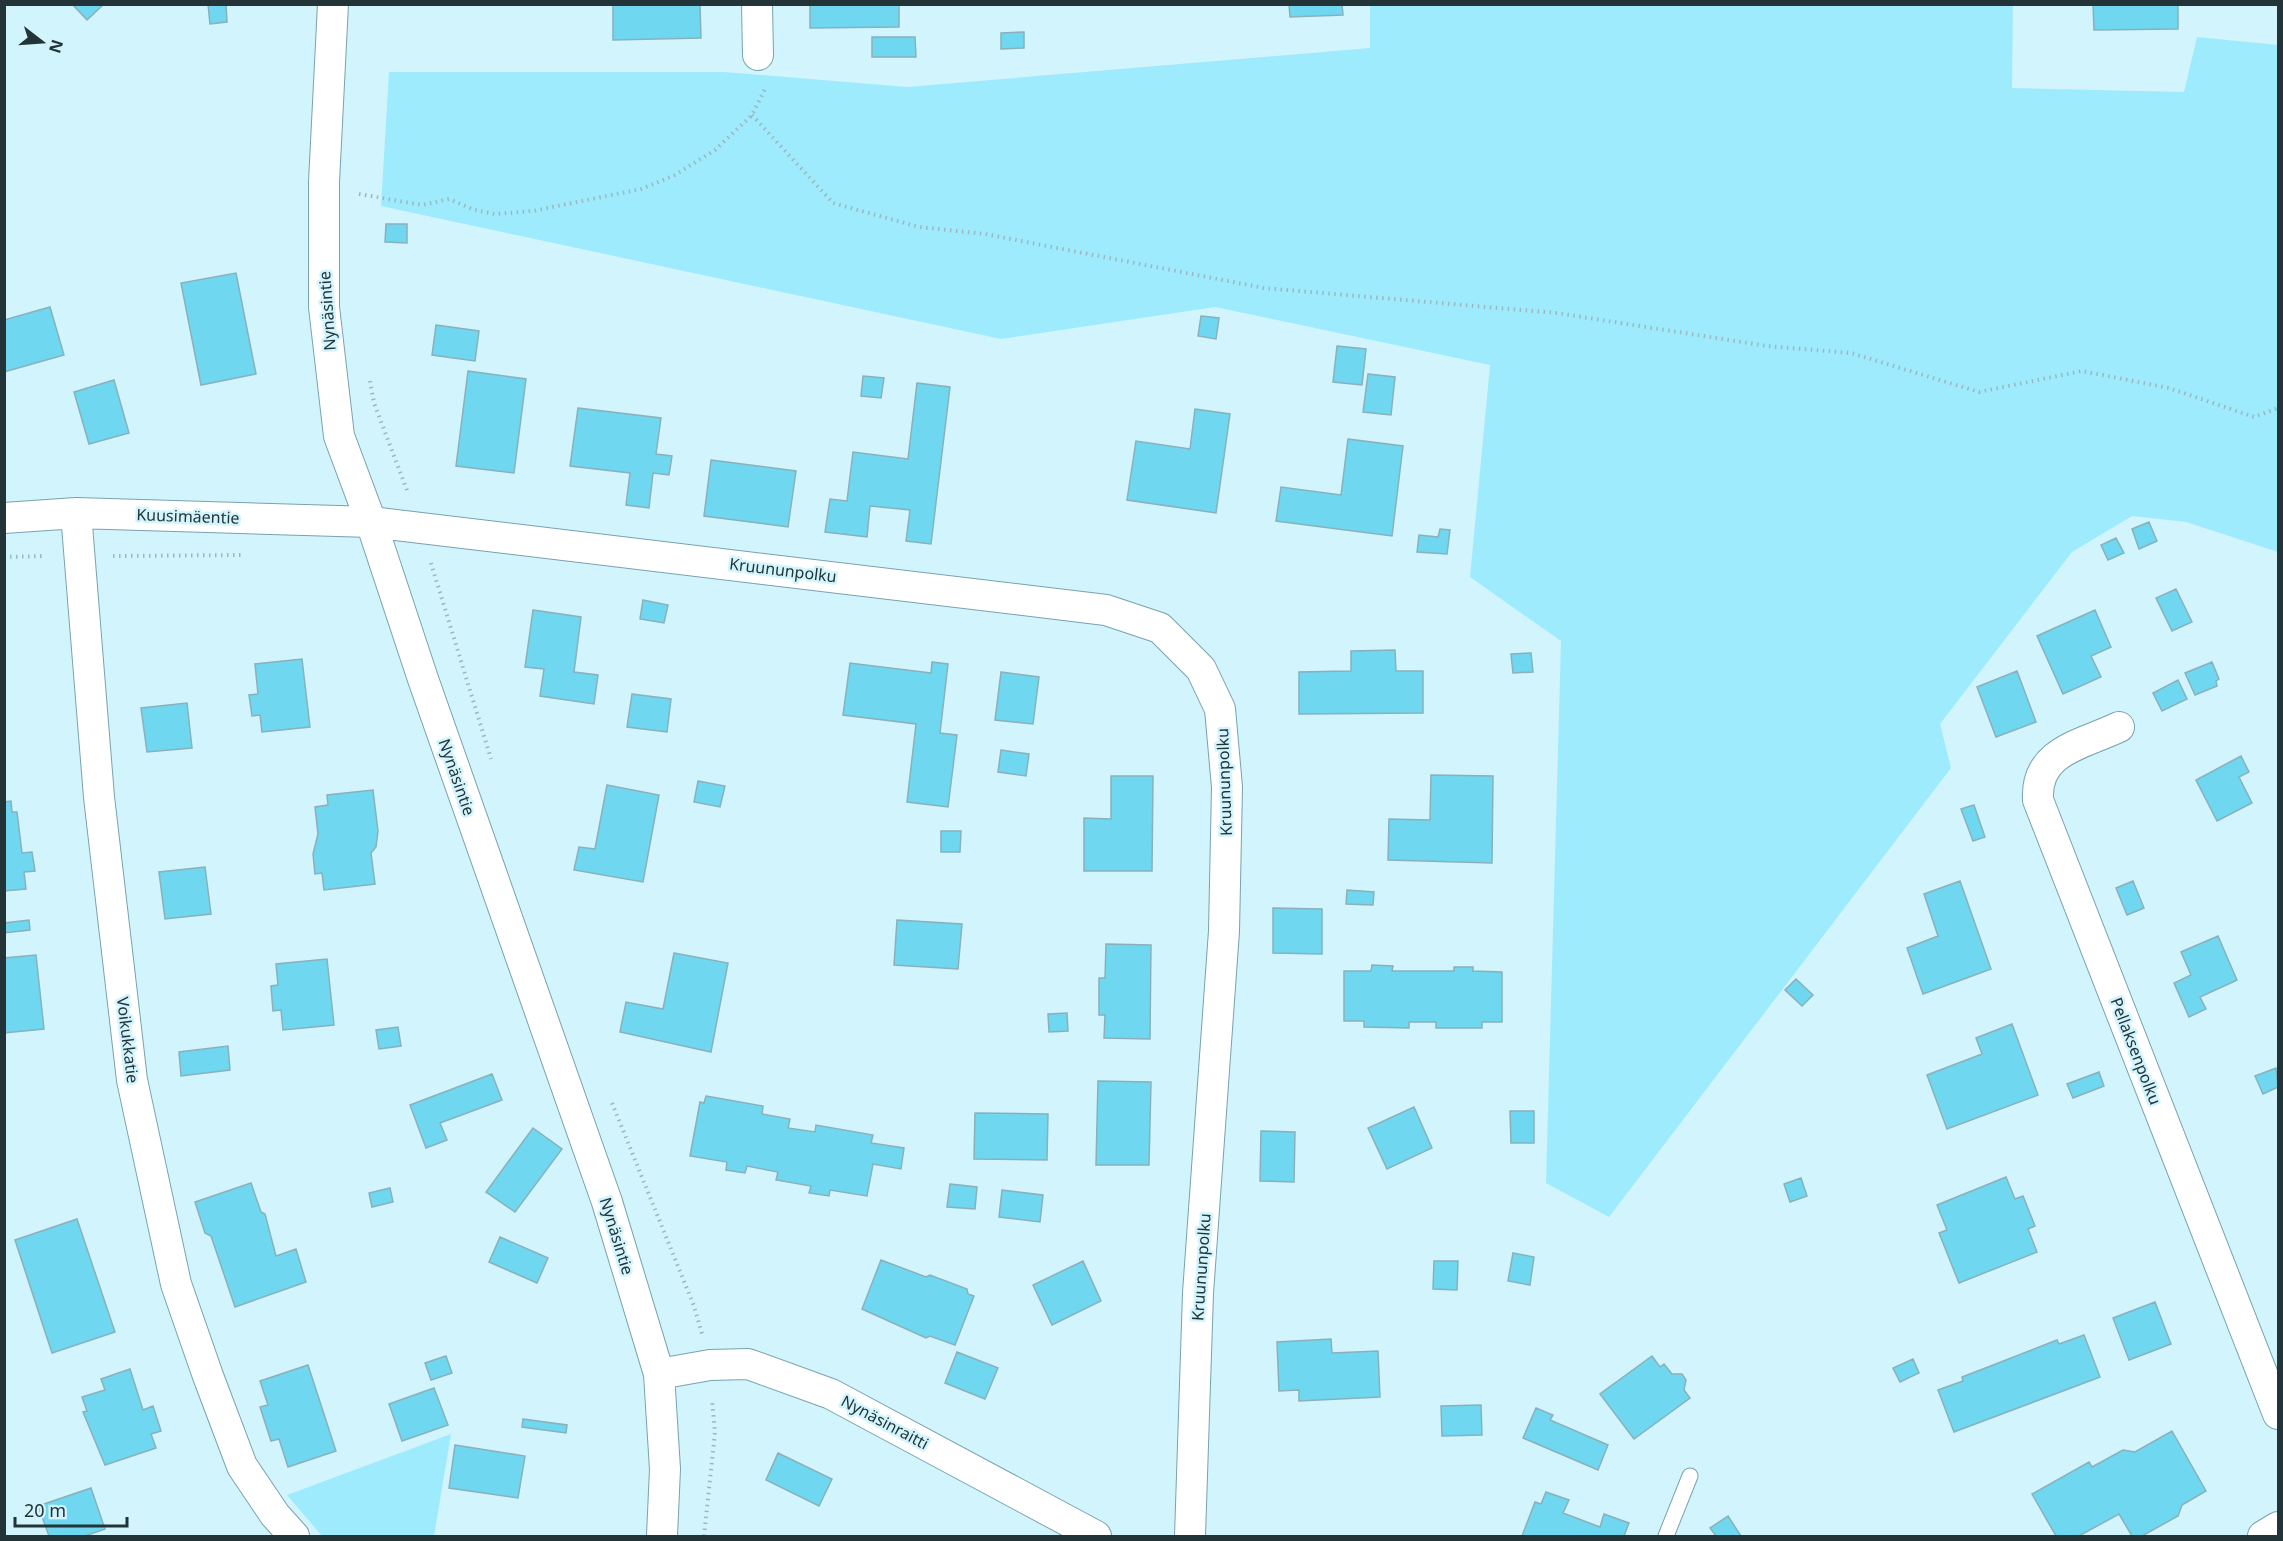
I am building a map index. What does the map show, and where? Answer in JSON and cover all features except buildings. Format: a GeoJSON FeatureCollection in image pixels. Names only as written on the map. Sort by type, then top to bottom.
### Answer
{"type":"FeatureCollection","features":[{"type":"Feature","properties":{"kind":"street","name":"Nynäsintie"},"geometry":{"type":"LineString","coordinates":[[333,4],[324,182],[324,307],[339,436],[371,522],[607,1202],[659,1374],[665,1469],[662,1536]]}},
{"type":"Feature","properties":{"kind":"street"},"geometry":{"type":"LineString","coordinates":[[757,4],[758,55]]}},
{"type":"Feature","properties":{"kind":"street","name":"Kuusimäentie"},"geometry":{"type":"LineString","coordinates":[[4,518],[76,513],[371,522]]}},
{"type":"Feature","properties":{"kind":"street","name":"Voikukkatie"},"geometry":{"type":"LineString","coordinates":[[76,513],[99,797],[132,1080],[174,1272],[208,1376],[242,1466],[275,1515],[294,1536]]}},
{"type":"Feature","properties":{"kind":"street","name":"Kruununpolku"},"geometry":{"type":"LineString","coordinates":[[371,522],[1106,610],[1160,628],[1201,669],[1220,709],[1227,787],[1224,932],[1198,1293],[1190,1536]]}},
{"type":"Feature","properties":{"kind":"street","name":"Pellaksenpolku"},"geometry":{"type":"LineString","coordinates":[[2119,727],[2051,759],[2042,771],[2037,786],[2038,800],[2278,1414]]}},
{"type":"Feature","properties":{"kind":"street","name":"Nynäsinraitti"},"geometry":{"type":"LineString","coordinates":[[659,1374],[710,1365],[748,1364],[831,1394],[1096,1536]]}},
{"type":"Feature","properties":{"kind":"street"},"geometry":{"type":"LineString","coordinates":[[2264,1536],[2278,1527]]}},
{"type":"Feature","properties":{"kind":"lane"},"geometry":{"type":"LineString","coordinates":[[1666,1536],[1690,1476]]}},
{"type":"Feature","properties":{"kind":"path"},"geometry":{"type":"LineString","coordinates":[[358,194],[422,205],[449,199],[495,214],[533,211],[641,189],[675,175],[715,150],[752,115],[766,87],[758,55]]}},
{"type":"Feature","properties":{"kind":"path"},"geometry":{"type":"LineString","coordinates":[[752,115],[834,203],[920,226],[985,234],[1264,288],[1557,313],[1767,346],[1851,353],[1979,392],[2082,371],[2169,388],[2254,417],[2278,408]]}},
{"type":"Feature","properties":{"kind":"path"},"geometry":{"type":"LineString","coordinates":[[357,206],[359,183]]}},
{"type":"Feature","properties":{"kind":"path"},"geometry":{"type":"LineString","coordinates":[[370,380],[374,403],[421,528],[494,769]]}},
{"type":"Feature","properties":{"kind":"path"},"geometry":{"type":"LineString","coordinates":[[4,557],[253,555]]}},
{"type":"Feature","properties":{"kind":"path"},"geometry":{"type":"LineString","coordinates":[[611,1102],[694,1306],[710,1365],[715,1432],[704,1536]]}},
{"type":"Feature","properties":{"kind":"shaded area"},"geometry":{"type":"Polygon","coordinates":[[[1370,4],[2013,5],[2012,88],[2184,92],[2197,37],[2278,45],[2278,552],[2186,522],[2132,516],[2072,552],[1940,724],[1951,768],[1609,1217],[1546,1183],[1561,641],[1470,577],[1490,365],[1215,307],[1001,339],[381,206],[389,72],[724,72],[907,87],[1370,48],[1370,4]]]}},
{"type":"Feature","properties":{"kind":"shaded area"},"geometry":{"type":"Polygon","coordinates":[[[451,1434],[434,1536],[322,1536],[287,1495],[451,1434]]]}}]}
